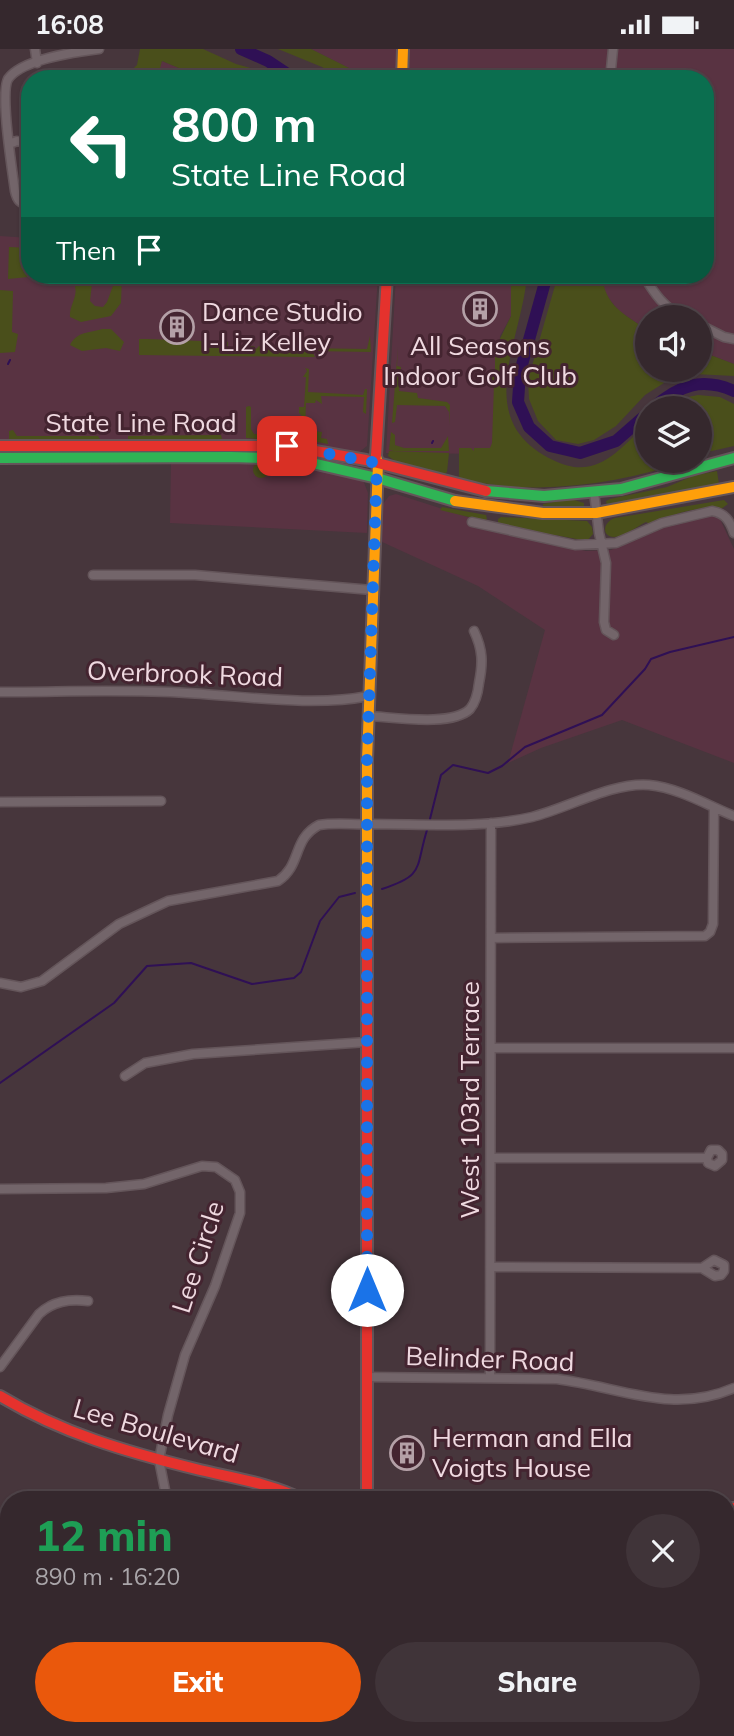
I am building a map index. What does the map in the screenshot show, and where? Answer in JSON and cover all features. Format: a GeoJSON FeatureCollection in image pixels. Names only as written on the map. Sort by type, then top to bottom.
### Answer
{"type":"FeatureCollection","features":[{"type":"Feature","properties":{"kind":"main road"},"geometry":{"type":"LineString","coordinates":[[402,70],[403,49]]}},
{"type":"Feature","properties":{"kind":"main road"},"geometry":{"type":"LineString","coordinates":[[367,1491],[368,716],[377,478],[375,453],[386,284]]}},
{"type":"Feature","properties":{"kind":"main road","name":"State Line Road"},"geometry":{"type":"LineString","coordinates":[[0,446],[287,446],[377,463],[445,483],[496,493],[544,496],[621,489],[734,458]]}},
{"type":"Feature","properties":{"kind":"main road","name":"State Line Road"},"geometry":{"type":"LineString","coordinates":[[0,458],[274,458],[324,464],[468,504],[543,513],[596,513],[648,506],[728,489]]}},
{"type":"Feature","properties":{"kind":"main road","name":"Lee Boulevard"},"geometry":{"type":"LineString","coordinates":[[0,1396],[60,1429],[113,1448],[268,1485],[282,1491]]}},
{"type":"Feature","properties":{"kind":"street"},"geometry":{"type":"LineString","coordinates":[[35,49],[41,61]]}},
{"type":"Feature","properties":{"kind":"street"},"geometry":{"type":"LineString","coordinates":[[41,61],[44,49]]}},
{"type":"Feature","properties":{"kind":"street"},"geometry":{"type":"LineString","coordinates":[[21,202],[17,199],[3,101],[9,77],[19,70],[61,54],[99,49]]}},
{"type":"Feature","properties":{"kind":"street"},"geometry":{"type":"LineString","coordinates":[[611,70],[613,49]]}},
{"type":"Feature","properties":{"kind":"street"},"geometry":{"type":"LineString","coordinates":[[9,144],[21,142]]}},
{"type":"Feature","properties":{"kind":"street"},"geometry":{"type":"LineString","coordinates":[[648,284],[664,305]]}},
{"type":"Feature","properties":{"kind":"street"},"geometry":{"type":"LineString","coordinates":[[712,331],[734,339]]}},
{"type":"Feature","properties":{"kind":"street"},"geometry":{"type":"LineString","coordinates":[[594,492],[606,563],[604,622],[606,630],[614,635]]}},
{"type":"Feature","properties":{"kind":"street"},"geometry":{"type":"LineString","coordinates":[[472,522],[575,545],[602,544],[616,543],[662,523],[703,512],[719,512],[727,518],[734,533]]}},
{"type":"Feature","properties":{"kind":"street"},"geometry":{"type":"LineString","coordinates":[[93,575],[195,575],[372,590]]}},
{"type":"Feature","properties":{"kind":"street"},"geometry":{"type":"LineString","coordinates":[[368,716],[446,719],[462,715],[470,709],[477,695],[483,665],[480,644],[474,631]]}},
{"type":"Feature","properties":{"kind":"street","name":"Overbrook Road"},"geometry":{"type":"LineString","coordinates":[[0,692],[150,691],[320,699],[369,696]]}},
{"type":"Feature","properties":{"kind":"street"},"geometry":{"type":"LineString","coordinates":[[0,983],[21,987],[42,981],[104,933],[135,915],[168,901],[278,881],[290,871],[302,838],[319,825],[491,823],[531,817],[621,787],[637,785],[664,788],[734,816]]}},
{"type":"Feature","properties":{"kind":"street"},"geometry":{"type":"LineString","coordinates":[[0,801],[161,801]]}},
{"type":"Feature","properties":{"kind":"street"},"geometry":{"type":"LineString","coordinates":[[491,938],[705,936],[713,924],[714,808]]}},
{"type":"Feature","properties":{"kind":"street","name":"West 103rd Terrace"},"geometry":{"type":"LineString","coordinates":[[491,823],[491,1377]]}},
{"type":"Feature","properties":{"kind":"street"},"geometry":{"type":"LineString","coordinates":[[125,1076],[145,1063],[192,1053],[367,1042]]}},
{"type":"Feature","properties":{"kind":"street"},"geometry":{"type":"LineString","coordinates":[[491,1048],[734,1048]]}},
{"type":"Feature","properties":{"kind":"street"},"geometry":{"type":"LineString","coordinates":[[491,1158],[707,1158]]}},
{"type":"Feature","properties":{"kind":"street","name":"Lee Circle"},"geometry":{"type":"LineString","coordinates":[[0,1189],[106,1188],[144,1184],[202,1166],[216,1167],[235,1180],[240,1192],[240,1213],[218,1279],[175,1384],[159,1460]]}},
{"type":"Feature","properties":{"kind":"street"},"geometry":{"type":"LineString","coordinates":[[491,1267],[702,1268]]}},
{"type":"Feature","properties":{"kind":"street"},"geometry":{"type":"LineString","coordinates":[[0,1367],[47,1306],[64,1301],[88,1301]]}},
{"type":"Feature","properties":{"kind":"street","name":"Belinder Road"},"geometry":{"type":"LineString","coordinates":[[367,1377],[557,1378],[672,1401],[706,1398],[734,1388]]}},
{"type":"Feature","properties":{"kind":"street"},"geometry":{"type":"LineString","coordinates":[[159,1460],[165,1491]]}},
{"type":"Feature","properties":{"kind":"shaded area"},"geometry":{"type":"Polygon","coordinates":[[[311,49],[398,49],[397,70],[351,69],[311,49]]]}},
{"type":"Feature","properties":{"kind":"shaded area"},"geometry":{"type":"Polygon","coordinates":[[[409,49],[734,49],[734,364],[712,356],[712,305],[635,305],[635,322],[619,311],[605,294],[603,284],[714,284],[714,70],[408,70],[409,49]]]}},
{"type":"Feature","properties":{"kind":"shaded area"},"geometry":{"type":"Polygon","coordinates":[[[162,61],[184,70],[154,70],[162,61]]]}},
{"type":"Feature","properties":{"kind":"shaded area"},"geometry":{"type":"Polygon","coordinates":[[[0,236],[21,237],[21,284],[377,284],[367,446],[358,453],[285,442],[0,441],[0,236]]]}},
{"type":"Feature","properties":{"kind":"shaded area"},"geometry":{"type":"Polygon","coordinates":[[[395,284],[511,284],[511,316],[500,336],[496,454],[386,453],[395,284]]]}},
{"type":"Feature","properties":{"kind":"shaded area"},"geometry":{"type":"Polygon","coordinates":[[[171,462],[271,462],[325,469],[363,480],[368,493],[367,533],[170,523],[171,462]]]}},
{"type":"Feature","properties":{"kind":"shaded area"},"geometry":{"type":"Polygon","coordinates":[[[396,494],[477,520],[476,528],[586,551],[611,550],[670,525],[711,515],[720,519],[734,549],[734,763],[622,720],[541,748],[508,763],[545,630],[478,586],[380,541],[383,504],[389,496],[396,494]]]}},
{"type":"Feature","properties":{"kind":"green space"},"geometry":{"type":"Polygon","coordinates":[[[140,49],[203,49],[236,64],[258,70],[184,70],[162,61],[160,70],[132,70],[137,65],[140,49]]]}},
{"type":"Feature","properties":{"kind":"green space"},"geometry":{"type":"Polygon","coordinates":[[[278,49],[311,49],[352,70],[327,70],[278,49]]]}},
{"type":"Feature","properties":{"kind":"green space"},"geometry":{"type":"Polygon","coordinates":[[[9,247],[21,248],[21,278],[8,279],[9,247]]]}},
{"type":"Feature","properties":{"kind":"green space"},"geometry":{"type":"Polygon","coordinates":[[[76,284],[92,284],[90,301],[95,306],[103,307],[114,284],[122,284],[121,303],[111,316],[81,322],[70,317],[76,284]]]}},
{"type":"Feature","properties":{"kind":"green space"},"geometry":{"type":"Polygon","coordinates":[[[511,284],[526,284],[507,378],[507,402],[513,424],[528,443],[553,460],[568,466],[582,467],[606,460],[635,435],[635,473],[644,473],[595,483],[546,487],[477,483],[459,477],[459,448],[471,448],[474,451],[474,448],[490,448],[492,443],[494,384],[490,383],[490,371],[495,369],[495,349],[511,316],[511,284]]]}},
{"type":"Feature","properties":{"kind":"green space"},"geometry":{"type":"Polygon","coordinates":[[[555,284],[604,284],[611,302],[635,322],[635,382],[665,382],[644,396],[635,396],[635,406],[616,426],[594,440],[578,444],[556,440],[538,421],[529,399],[528,380],[555,284]]]}},
{"type":"Feature","properties":{"kind":"green space"},"geometry":{"type":"Polygon","coordinates":[[[0,290],[13,291],[12,332],[18,334],[15,352],[0,353],[0,290]]]}},
{"type":"Feature","properties":{"kind":"green space"},"geometry":{"type":"Polygon","coordinates":[[[111,329],[124,342],[120,351],[106,348],[82,351],[70,345],[80,335],[111,329]]]}},
{"type":"Feature","properties":{"kind":"green space"},"geometry":{"type":"Polygon","coordinates":[[[370,336],[371,352],[312,351],[315,357],[139,355],[139,339],[228,342],[228,349],[247,350],[250,346],[256,349],[259,346],[266,349],[302,350],[367,349],[370,336]]]}},
{"type":"Feature","properties":{"kind":"green space"},"geometry":{"type":"Polygon","coordinates":[[[398,347],[397,366],[401,367],[399,391],[417,393],[418,398],[447,402],[450,405],[449,425],[449,412],[445,406],[397,405],[395,422],[392,423],[398,347]]]}},
{"type":"Feature","properties":{"kind":"green space"},"geometry":{"type":"Polygon","coordinates":[[[712,356],[734,364],[734,376],[712,375],[712,356]]]}},
{"type":"Feature","properties":{"kind":"green space"},"geometry":{"type":"Polygon","coordinates":[[[305,368],[309,369],[308,392],[363,395],[367,389],[366,414],[363,412],[364,397],[321,396],[322,404],[316,400],[315,403],[306,403],[305,430],[322,432],[321,438],[327,439],[328,444],[305,440],[298,442],[298,426],[302,423],[299,407],[304,407],[305,368]]]}},
{"type":"Feature","properties":{"kind":"green space"},"geometry":{"type":"Polygon","coordinates":[[[712,396],[734,404],[734,446],[712,451],[712,396]]]}},
{"type":"Feature","properties":{"kind":"green space"},"geometry":{"type":"Polygon","coordinates":[[[249,406],[254,434],[289,436],[294,435],[297,428],[297,442],[246,438],[246,407],[249,406]]]}},
{"type":"Feature","properties":{"kind":"green space"},"geometry":{"type":"Polygon","coordinates":[[[13,430],[17,436],[98,436],[100,439],[9,439],[9,431],[13,430]]]}},
{"type":"Feature","properties":{"kind":"green space"},"geometry":{"type":"Polygon","coordinates":[[[391,432],[395,435],[395,445],[404,448],[441,448],[448,436],[449,451],[389,450],[391,432]]]}},
{"type":"Feature","properties":{"kind":"green space"},"geometry":{"type":"Polygon","coordinates":[[[221,435],[222,439],[128,439],[128,436],[221,435]]]}},
{"type":"Feature","properties":{"kind":"green space"},"geometry":{"type":"Polygon","coordinates":[[[389,451],[449,453],[447,472],[443,475],[395,461],[388,456],[389,451]]]}},
{"type":"Feature","properties":{"kind":"green space"},"geometry":{"type":"Polygon","coordinates":[[[258,462],[264,462],[269,470],[267,476],[258,478],[253,473],[253,467],[258,462]]]}},
{"type":"Feature","properties":{"kind":"green space"},"geometry":{"type":"Polygon","coordinates":[[[717,471],[719,484],[646,501],[607,506],[606,501],[610,499],[667,487],[693,476],[717,471]]]}},
{"type":"Feature","properties":{"kind":"green space"},"geometry":{"type":"Polygon","coordinates":[[[571,499],[584,503],[584,508],[543,508],[543,504],[571,499]]]}},
{"type":"Feature","properties":{"kind":"green space"},"geometry":{"type":"Polygon","coordinates":[[[724,500],[728,504],[721,509],[695,509],[675,514],[650,524],[646,522],[618,537],[610,536],[605,531],[608,522],[615,518],[724,500]]]}},
{"type":"Feature","properties":{"kind":"green space"},"geometry":{"type":"Polygon","coordinates":[[[442,507],[486,515],[487,519],[485,521],[440,510],[442,507]]]}},
{"type":"Feature","properties":{"kind":"green space"},"geometry":{"type":"Polygon","coordinates":[[[501,517],[587,521],[593,534],[587,541],[555,535],[552,537],[498,524],[501,517]]]}},
{"type":"Feature","properties":{"kind":"waterway"},"geometry":{"type":"LineString","coordinates":[[241,49],[282,70]]}},
{"type":"Feature","properties":{"kind":"waterway"},"geometry":{"type":"LineString","coordinates":[[544,284],[520,372],[518,402],[529,427],[550,446],[580,453],[616,441],[635,424]]}},
{"type":"Feature","properties":{"kind":"waterway"},"geometry":{"type":"LineString","coordinates":[[8,364],[10,360]]}},
{"type":"Feature","properties":{"kind":"waterway"},"geometry":{"type":"LineString","coordinates":[[669,396],[701,384],[734,391]]}},
{"type":"Feature","properties":{"kind":"waterway"},"geometry":{"type":"LineString","coordinates":[[430,819],[441,775],[453,765],[488,773],[502,766],[525,747],[602,715],[651,659],[734,637]]}},
{"type":"Feature","properties":{"kind":"waterway"},"geometry":{"type":"LineString","coordinates":[[382,889],[405,879],[416,869],[427,830]]}},
{"type":"Feature","properties":{"kind":"waterway"},"geometry":{"type":"LineString","coordinates":[[0,1083],[114,1003],[147,966],[191,963],[252,984],[294,978],[301,972],[320,921],[339,897],[355,893]]}},
{"type":"Feature","properties":{"kind":"traffic: fast"},"geometry":{"type":"LineString","coordinates":[[0,458],[295,459],[377,478],[455,501]]}},
{"type":"Feature","properties":{"kind":"traffic: fast"},"geometry":{"type":"LineString","coordinates":[[486,491],[544,496],[621,489],[734,458]]}},
{"type":"Feature","properties":{"kind":"traffic: slow"},"geometry":{"type":"LineString","coordinates":[[402,70],[403,49]]}},
{"type":"Feature","properties":{"kind":"traffic: slow"},"geometry":{"type":"LineString","coordinates":[[367,933],[367,760],[378,463],[376,456]]}},
{"type":"Feature","properties":{"kind":"traffic: slow"},"geometry":{"type":"LineString","coordinates":[[455,501],[543,513],[596,513],[734,487]]}},
{"type":"Feature","properties":{"kind":"traffic: jam"},"geometry":{"type":"LineString","coordinates":[[376,456],[386,284]]}},
{"type":"Feature","properties":{"kind":"traffic: jam"},"geometry":{"type":"LineString","coordinates":[[0,446],[287,446],[366,460],[486,491]]}},
{"type":"Feature","properties":{"kind":"traffic: jam"},"geometry":{"type":"LineString","coordinates":[[367,933],[367,1491]]}},
{"type":"Feature","properties":{"kind":"traffic: jam"},"geometry":{"type":"LineString","coordinates":[[0,1396],[47,1421],[95,1440],[170,1463],[282,1491]]}},
{"type":"Feature","properties":{"kind":"place","name":"All Seasons Indoor Golf Club"},"geometry":{"type":"Point","coordinates":[480,309]}},
{"type":"Feature","properties":{"kind":"place","name":"Dance Studio I-Liz Kelley"},"geometry":{"type":"Point","coordinates":[177,327]}},
{"type":"Feature","properties":{"kind":"place","name":"Herman and Ella Voigts House"},"geometry":{"type":"Point","coordinates":[407,1453]}},
{"type":"Feature","properties":{"kind":"route"},"geometry":{"type":"LineString","coordinates":[[287,446],[377,463],[367,760],[367,1290]]}}]}
